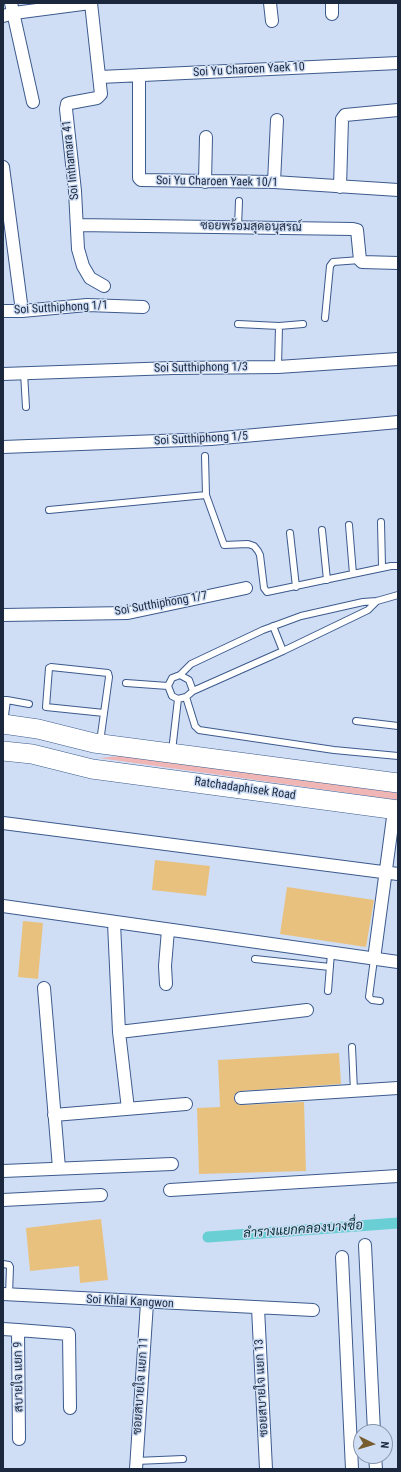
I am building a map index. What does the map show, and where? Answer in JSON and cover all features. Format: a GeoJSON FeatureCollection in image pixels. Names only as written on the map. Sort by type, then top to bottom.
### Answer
{"type":"FeatureCollection","features":[{"type":"Feature","properties":{"kind":"main road"},"geometry":{"type":"LineString","coordinates":[[3,730],[33,744],[97,743],[398,783]]}},
{"type":"Feature","properties":{"kind":"main road","name":"Ratchadaphisek Road"},"geometry":{"type":"LineString","coordinates":[[3,750],[32,754],[92,769]]}},
{"type":"Feature","properties":{"kind":"main road","name":"Ratchadaphisek Road"},"geometry":{"type":"LineString","coordinates":[[3,763],[26,766],[92,769],[396,810]]}},
{"type":"Feature","properties":{"kind":"street"},"geometry":{"type":"LineString","coordinates":[[33,102],[9,11],[90,3]]}},
{"type":"Feature","properties":{"kind":"street","name":"Soi Inthamara 41"},"geometry":{"type":"LineString","coordinates":[[90,3],[100,77],[100,96],[67,104],[66,108],[78,249],[83,266],[90,278],[104,286]]}},
{"type":"Feature","properties":{"kind":"street"},"geometry":{"type":"LineString","coordinates":[[270,3],[272,21]]}},
{"type":"Feature","properties":{"kind":"street","name":"Soi Yu Charoen Yaek 10"},"geometry":{"type":"LineString","coordinates":[[100,77],[398,63]]}},
{"type":"Feature","properties":{"kind":"street","name":"Soi Yu Charoen Yaek 10/1"},"geometry":{"type":"LineString","coordinates":[[139,75],[139,178],[145,180],[205,182],[274,182],[398,190]]}},
{"type":"Feature","properties":{"kind":"street"},"geometry":{"type":"LineString","coordinates":[[340,187],[342,119],[345,115],[398,110]]}},
{"type":"Feature","properties":{"kind":"street"},"geometry":{"type":"LineString","coordinates":[[274,182],[277,120]]}},
{"type":"Feature","properties":{"kind":"street"},"geometry":{"type":"LineString","coordinates":[[205,182],[206,137]]}},
{"type":"Feature","properties":{"kind":"street"},"geometry":{"type":"LineString","coordinates":[[3,167],[22,311]]}},
{"type":"Feature","properties":{"kind":"street","name":"ซอยพร้อมสุดอนุสรณ์"},"geometry":{"type":"LineString","coordinates":[[77,225],[353,229],[357,230],[360,260]]}},
{"type":"Feature","properties":{"kind":"street"},"geometry":{"type":"LineString","coordinates":[[360,260],[398,263]]}},
{"type":"Feature","properties":{"kind":"street","name":"Soi Sutthiphong 1/1"},"geometry":{"type":"LineString","coordinates":[[3,311],[22,311],[88,305],[143,307]]}},
{"type":"Feature","properties":{"kind":"street","name":"Soi Sutthiphong 1/3"},"geometry":{"type":"LineString","coordinates":[[3,374],[173,368],[278,367],[398,359]]}},
{"type":"Feature","properties":{"kind":"street","name":"Soi Sutthiphong 1/5"},"geometry":{"type":"LineString","coordinates":[[3,447],[211,439],[398,422]]}},
{"type":"Feature","properties":{"kind":"street","name":"Soi Sutthiphong 1/7"},"geometry":{"type":"LineString","coordinates":[[3,615],[128,613],[246,588]]}},
{"type":"Feature","properties":{"kind":"street"},"geometry":{"type":"LineString","coordinates":[[374,959],[396,810]]}},
{"type":"Feature","properties":{"kind":"street"},"geometry":{"type":"LineString","coordinates":[[4,823],[398,874]]}},
{"type":"Feature","properties":{"kind":"street"},"geometry":{"type":"LineString","coordinates":[[3,906],[114,923],[398,962]]}},
{"type":"Feature","properties":{"kind":"street"},"geometry":{"type":"LineString","coordinates":[[114,923],[119,1032],[128,1108]]}},
{"type":"Feature","properties":{"kind":"street"},"geometry":{"type":"LineString","coordinates":[[166,984],[165,966],[168,930]]}},
{"type":"Feature","properties":{"kind":"street"},"geometry":{"type":"LineString","coordinates":[[44,988],[59,1168]]}},
{"type":"Feature","properties":{"kind":"street"},"geometry":{"type":"LineString","coordinates":[[119,1032],[306,1010]]}},
{"type":"Feature","properties":{"kind":"street"},"geometry":{"type":"LineString","coordinates":[[241,1098],[398,1088]]}},
{"type":"Feature","properties":{"kind":"street"},"geometry":{"type":"LineString","coordinates":[[54,1115],[186,1104]]}},
{"type":"Feature","properties":{"kind":"street"},"geometry":{"type":"LineString","coordinates":[[3,1171],[172,1164]]}},
{"type":"Feature","properties":{"kind":"street"},"geometry":{"type":"LineString","coordinates":[[170,1190],[398,1176]]}},
{"type":"Feature","properties":{"kind":"street"},"geometry":{"type":"LineString","coordinates":[[3,1200],[101,1195]]}},
{"type":"Feature","properties":{"kind":"street"},"geometry":{"type":"LineString","coordinates":[[366,1245],[374,1424]]}},
{"type":"Feature","properties":{"kind":"street"},"geometry":{"type":"LineString","coordinates":[[342,1256],[352,1469]]}},
{"type":"Feature","properties":{"kind":"street","name":"Soi Khlai Kangwon"},"geometry":{"type":"LineString","coordinates":[[6,1295],[313,1310]]}},
{"type":"Feature","properties":{"kind":"street","name":"ซอยสบายใจ แยก 11"},"geometry":{"type":"LineString","coordinates":[[136,1465],[147,1303]]}},
{"type":"Feature","properties":{"kind":"street","name":"ซอยสบายใจ แยก 13"},"geometry":{"type":"LineString","coordinates":[[258,1308],[266,1469]]}},
{"type":"Feature","properties":{"kind":"street","name":"สบายใจ แยก 9"},"geometry":{"type":"LineString","coordinates":[[3,1329],[18,1330],[19,1439]]}},
{"type":"Feature","properties":{"kind":"street"},"geometry":{"type":"LineString","coordinates":[[18,1330],[69,1334],[70,1408]]}},
{"type":"Feature","properties":{"kind":"lane"},"geometry":{"type":"LineString","coordinates":[[238,227],[239,201]]}},
{"type":"Feature","properties":{"kind":"lane"},"geometry":{"type":"LineString","coordinates":[[325,318],[330,266],[333,262],[360,260]]}},
{"type":"Feature","properties":{"kind":"lane"},"geometry":{"type":"LineString","coordinates":[[238,324],[279,326],[303,324]]}},
{"type":"Feature","properties":{"kind":"lane"},"geometry":{"type":"LineString","coordinates":[[278,367],[279,326]]}},
{"type":"Feature","properties":{"kind":"lane"},"geometry":{"type":"LineString","coordinates":[[24,373],[26,407]]}},
{"type":"Feature","properties":{"kind":"lane"},"geometry":{"type":"LineString","coordinates":[[205,456],[206,495],[224,545],[248,544],[254,546],[258,552],[267,592],[382,567],[398,566]]}},
{"type":"Feature","properties":{"kind":"lane"},"geometry":{"type":"LineString","coordinates":[[49,510],[206,495]]}},
{"type":"Feature","properties":{"kind":"lane"},"geometry":{"type":"LineString","coordinates":[[381,522],[382,567]]}},
{"type":"Feature","properties":{"kind":"lane"},"geometry":{"type":"LineString","coordinates":[[350,525],[353,574]]}},
{"type":"Feature","properties":{"kind":"lane"},"geometry":{"type":"LineString","coordinates":[[322,530],[326,580]]}},
{"type":"Feature","properties":{"kind":"lane"},"geometry":{"type":"LineString","coordinates":[[290,533],[296,586]]}},
{"type":"Feature","properties":{"kind":"lane"},"geometry":{"type":"LineString","coordinates":[[377,601],[368,610],[283,651],[193,691],[186,697],[178,699],[172,696],[168,686],[172,678],[180,675],[191,664],[273,626],[301,616],[363,602],[377,601],[398,595]]}},
{"type":"Feature","properties":{"kind":"lane"},"geometry":{"type":"LineString","coordinates":[[273,626],[283,651]]}},
{"type":"Feature","properties":{"kind":"lane"},"geometry":{"type":"LineString","coordinates":[[97,743],[104,713],[109,677],[108,673],[49,668],[46,707],[104,713]]}},
{"type":"Feature","properties":{"kind":"lane"},"geometry":{"type":"LineString","coordinates":[[180,675],[189,680],[193,691]]}},
{"type":"Feature","properties":{"kind":"lane"},"geometry":{"type":"LineString","coordinates":[[126,683],[168,686]]}},
{"type":"Feature","properties":{"kind":"lane"},"geometry":{"type":"LineString","coordinates":[[186,697],[195,726],[199,730],[334,750],[398,756]]}},
{"type":"Feature","properties":{"kind":"lane"},"geometry":{"type":"LineString","coordinates":[[172,753],[178,699]]}},
{"type":"Feature","properties":{"kind":"lane"},"geometry":{"type":"LineString","coordinates":[[3,730],[5,700],[30,704]]}},
{"type":"Feature","properties":{"kind":"lane"},"geometry":{"type":"LineString","coordinates":[[356,721],[398,726]]}},
{"type":"Feature","properties":{"kind":"lane"},"geometry":{"type":"LineString","coordinates":[[328,992],[331,953]]}},
{"type":"Feature","properties":{"kind":"lane"},"geometry":{"type":"LineString","coordinates":[[255,959],[330,967]]}},
{"type":"Feature","properties":{"kind":"lane"},"geometry":{"type":"LineString","coordinates":[[374,959],[369,997],[372,1000],[380,1002]]}},
{"type":"Feature","properties":{"kind":"lane"},"geometry":{"type":"LineString","coordinates":[[352,1047],[354,1091]]}},
{"type":"Feature","properties":{"kind":"lane"},"geometry":{"type":"LineString","coordinates":[[3,1264],[9,1265],[10,1267],[6,1295]]}},
{"type":"Feature","properties":{"kind":"lane"},"geometry":{"type":"LineString","coordinates":[[136,1465],[183,1459]]}},
{"type":"Feature","properties":{"kind":"shaded area"},"geometry":{"type":"Polygon","coordinates":[[[141,754],[398,791],[398,800],[99,758],[141,754]]]}},
{"type":"Feature","properties":{"kind":"building"},"geometry":{"type":"Polygon","coordinates":[[[155,860],[210,866],[206,896],[152,890],[155,860]]]}},
{"type":"Feature","properties":{"kind":"building"},"geometry":{"type":"Polygon","coordinates":[[[287,887],[374,900],[366,947],[280,934],[287,887]]]}},
{"type":"Feature","properties":{"kind":"building"},"geometry":{"type":"Polygon","coordinates":[[[23,921],[43,923],[38,979],[18,977],[23,921]]]}},
{"type":"Feature","properties":{"kind":"building"},"geometry":{"type":"Polygon","coordinates":[[[339,1053],[341,1084],[241,1091],[234,1095],[235,1102],[241,1105],[304,1102],[306,1171],[199,1174],[197,1108],[220,1107],[218,1060],[339,1053]]]}},
{"type":"Feature","properties":{"kind":"building"},"geometry":{"type":"Polygon","coordinates":[[[101,1219],[108,1280],[80,1283],[79,1266],[30,1271],[26,1228],[101,1219]]]}},
{"type":"Feature","properties":{"kind":"waterway","name":"ลำรางแยกคลองบางซื่อ"},"geometry":{"type":"LineString","coordinates":[[208,1237],[398,1223]]}}]}
